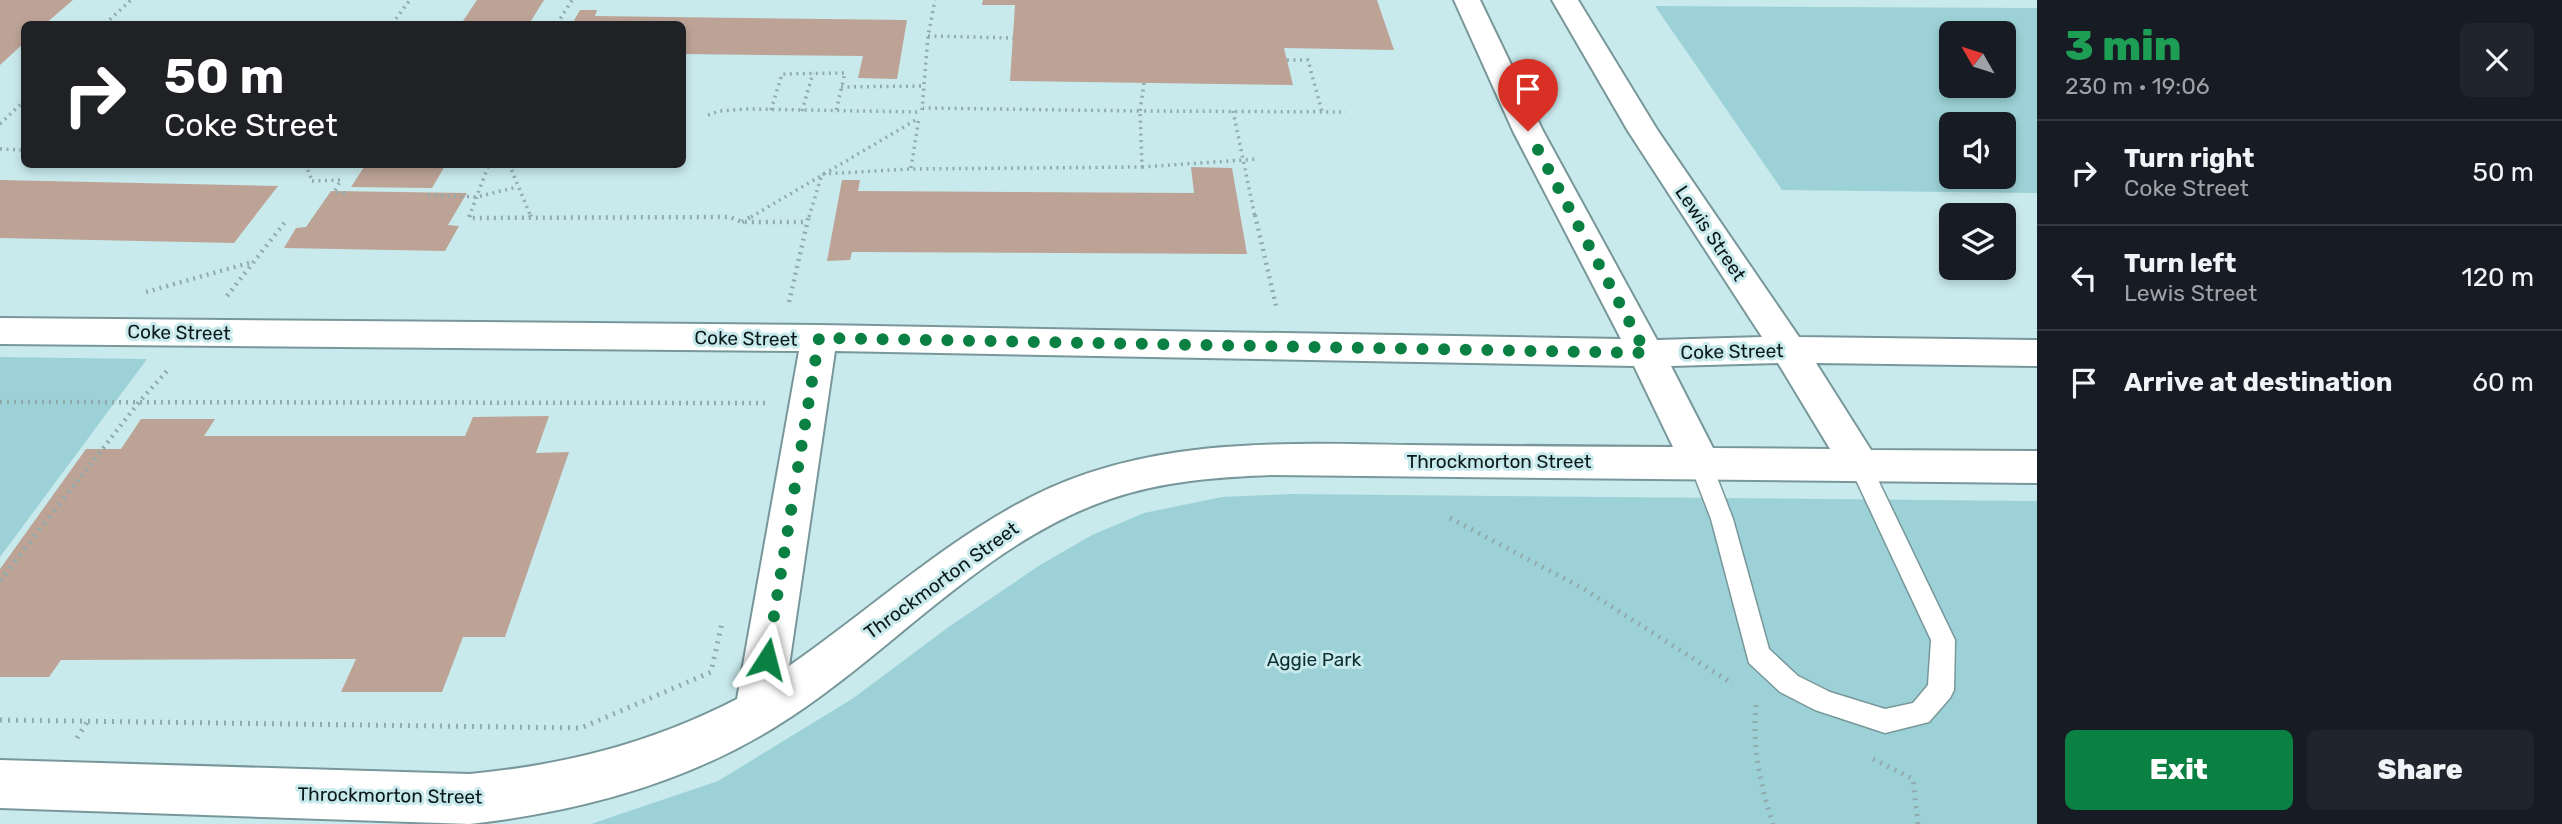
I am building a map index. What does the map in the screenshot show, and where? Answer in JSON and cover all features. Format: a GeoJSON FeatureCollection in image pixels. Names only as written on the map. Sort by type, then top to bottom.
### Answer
{"type":"FeatureCollection","features":[{"type":"Feature","properties":{"kind":"street"},"geometry":{"type":"LineString","coordinates":[[1467,0],[1528,131],[1646,353],[1700,463]]}},
{"type":"Feature","properties":{"kind":"street","name":"Lewis Street"},"geometry":{"type":"LineString","coordinates":[[1565,0],[1643,131],[1788,350],[1860,465]]}},
{"type":"Feature","properties":{"kind":"street","name":"Coke Street"},"geometry":{"type":"LineString","coordinates":[[0,331],[819,338],[1646,353],[1788,350],[2037,353]]}},
{"type":"Feature","properties":{"kind":"street"},"geometry":{"type":"LineString","coordinates":[[758,712],[819,338]]}},
{"type":"Feature","properties":{"kind":"street","name":"Throckmorton Street"},"geometry":{"type":"LineString","coordinates":[[0,784],[432,800],[512,796],[619,773],[701,741],[758,712],[805,681],[958,564],[1020,523],[1074,496],[1143,473],[1172,467],[1272,459],[2037,467]]}},
{"type":"Feature","properties":{"kind":"lane"},"geometry":{"type":"LineString","coordinates":[[1700,463],[1722,519],[1758,655],[1789,684],[1824,702],[1885,721],[1920,713],[1941,690],[1943,640],[1890,523],[1860,465]]}},
{"type":"Feature","properties":{"kind":"path"},"geometry":{"type":"LineString","coordinates":[[108,21],[131,0]]}},
{"type":"Feature","properties":{"kind":"path"},"geometry":{"type":"LineString","coordinates":[[394,21],[410,0]]}},
{"type":"Feature","properties":{"kind":"path"},"geometry":{"type":"LineString","coordinates":[[559,21],[572,0]]}},
{"type":"Feature","properties":{"kind":"path"},"geometry":{"type":"LineString","coordinates":[[911,169],[922,110],[929,36],[936,0]]}},
{"type":"Feature","properties":{"kind":"path"},"geometry":{"type":"LineString","coordinates":[[929,36],[1013,38]]}},
{"type":"Feature","properties":{"kind":"path"},"geometry":{"type":"LineString","coordinates":[[1287,60],[1308,60],[1322,112]]}},
{"type":"Feature","properties":{"kind":"path"},"geometry":{"type":"LineString","coordinates":[[771,110],[782,74],[845,73],[836,111]]}},
{"type":"Feature","properties":{"kind":"path"},"geometry":{"type":"LineString","coordinates":[[802,111],[813,74]]}},
{"type":"Feature","properties":{"kind":"path"},"geometry":{"type":"LineString","coordinates":[[1142,167],[1140,111],[1144,83]]}},
{"type":"Feature","properties":{"kind":"path"},"geometry":{"type":"LineString","coordinates":[[841,87],[924,86]]}},
{"type":"Feature","properties":{"kind":"path"},"geometry":{"type":"LineString","coordinates":[[0,124],[21,104]]}},
{"type":"Feature","properties":{"kind":"path"},"geometry":{"type":"LineString","coordinates":[[708,115],[731,109],[1346,112]]}},
{"type":"Feature","properties":{"kind":"path"},"geometry":{"type":"LineString","coordinates":[[1233,111],[1242,160]]}},
{"type":"Feature","properties":{"kind":"path"},"geometry":{"type":"LineString","coordinates":[[742,222],[919,118]]}},
{"type":"Feature","properties":{"kind":"path"},"geometry":{"type":"LineString","coordinates":[[0,149],[21,150]]}},
{"type":"Feature","properties":{"kind":"path"},"geometry":{"type":"LineString","coordinates":[[822,174],[911,169],[1142,167],[1258,159]]}},
{"type":"Feature","properties":{"kind":"path"},"geometry":{"type":"LineString","coordinates":[[307,168],[312,182],[341,180],[334,192],[346,193]]}},
{"type":"Feature","properties":{"kind":"path"},"geometry":{"type":"LineString","coordinates":[[488,168],[469,218],[730,217],[742,222],[807,222]]}},
{"type":"Feature","properties":{"kind":"path"},"geometry":{"type":"LineString","coordinates":[[510,168],[532,219]]}},
{"type":"Feature","properties":{"kind":"path"},"geometry":{"type":"LineString","coordinates":[[787,310],[807,222],[822,174]]}},
{"type":"Feature","properties":{"kind":"path"},"geometry":{"type":"LineString","coordinates":[[428,195],[477,197],[517,187]]}},
{"type":"Feature","properties":{"kind":"path"},"geometry":{"type":"LineString","coordinates":[[135,295],[250,263],[285,222]]}},
{"type":"Feature","properties":{"kind":"path"},"geometry":{"type":"LineString","coordinates":[[0,402],[769,403],[766,416]]}},
{"type":"Feature","properties":{"kind":"path"},"geometry":{"type":"LineString","coordinates":[[0,581],[139,402]]}},
{"type":"Feature","properties":{"kind":"path"},"geometry":{"type":"LineString","coordinates":[[1450,518],[1584,589],[1660,635],[1736,686]]}},
{"type":"Feature","properties":{"kind":"path"},"geometry":{"type":"LineString","coordinates":[[0,720],[581,728],[711,672],[723,618]]}},
{"type":"Feature","properties":{"kind":"path"},"geometry":{"type":"LineString","coordinates":[[1768,706],[1756,699],[1752,735],[1756,774],[1773,824]]}},
{"type":"Feature","properties":{"kind":"path"},"geometry":{"type":"LineString","coordinates":[[1864,754],[1913,779],[1918,824]]}},
{"type":"Feature","properties":{"kind":"green space"},"geometry":{"type":"Polygon","coordinates":[[[1655,6],[2037,8],[2037,193],[1782,190],[1655,6]]]}},
{"type":"Feature","properties":{"kind":"green space"},"geometry":{"type":"Polygon","coordinates":[[[0,357],[147,359],[0,557],[0,357]]]}},
{"type":"Feature","properties":{"kind":"green space","name":"Aggie Park"},"geometry":{"type":"Polygon","coordinates":[[[1291,494],[2037,501],[2037,824],[591,824],[718,781],[852,699],[950,626],[1040,565],[1092,535],[1144,513],[1222,497],[1291,494]]]}},
{"type":"Feature","properties":{"kind":"building"},"geometry":{"type":"Polygon","coordinates":[[[0,0],[73,0],[48,21],[21,21],[21,46],[0,65],[0,0]]]}},
{"type":"Feature","properties":{"kind":"building"},"geometry":{"type":"Polygon","coordinates":[[[477,0],[544,0],[531,21],[463,21],[477,0]]]}},
{"type":"Feature","properties":{"kind":"building"},"geometry":{"type":"Polygon","coordinates":[[[983,0],[1377,0],[1394,50],[1284,48],[1293,85],[1010,81],[1015,5],[982,5],[983,0]]]}},
{"type":"Feature","properties":{"kind":"building"},"geometry":{"type":"Polygon","coordinates":[[[580,10],[597,10],[595,16],[907,20],[897,79],[858,78],[863,56],[686,54],[686,21],[574,21],[580,10]]]}},
{"type":"Feature","properties":{"kind":"building"},"geometry":{"type":"Polygon","coordinates":[[[1191,167],[1232,168],[1247,254],[852,252],[850,260],[827,261],[842,180],[860,180],[858,191],[1194,193],[1191,167]]]}},
{"type":"Feature","properties":{"kind":"building"},"geometry":{"type":"Polygon","coordinates":[[[363,168],[444,168],[432,188],[351,187],[363,168]]]}},
{"type":"Feature","properties":{"kind":"building"},"geometry":{"type":"Polygon","coordinates":[[[0,180],[278,186],[234,243],[0,238],[0,180]]]}},
{"type":"Feature","properties":{"kind":"building"},"geometry":{"type":"Polygon","coordinates":[[[331,191],[467,193],[448,225],[459,226],[445,251],[284,248],[296,228],[306,227],[331,191]]]}},
{"type":"Feature","properties":{"kind":"building"},"geometry":{"type":"Polygon","coordinates":[[[549,416],[536,453],[569,452],[505,637],[463,637],[442,692],[341,692],[356,659],[61,660],[49,677],[0,677],[0,569],[86,449],[121,449],[141,419],[215,419],[204,436],[465,436],[473,417],[549,416]]]}},
{"type":"Feature","properties":{"kind":"route"},"geometry":{"type":"LineString","coordinates":[[767,659],[819,338],[1646,353],[1528,131]]}}]}
